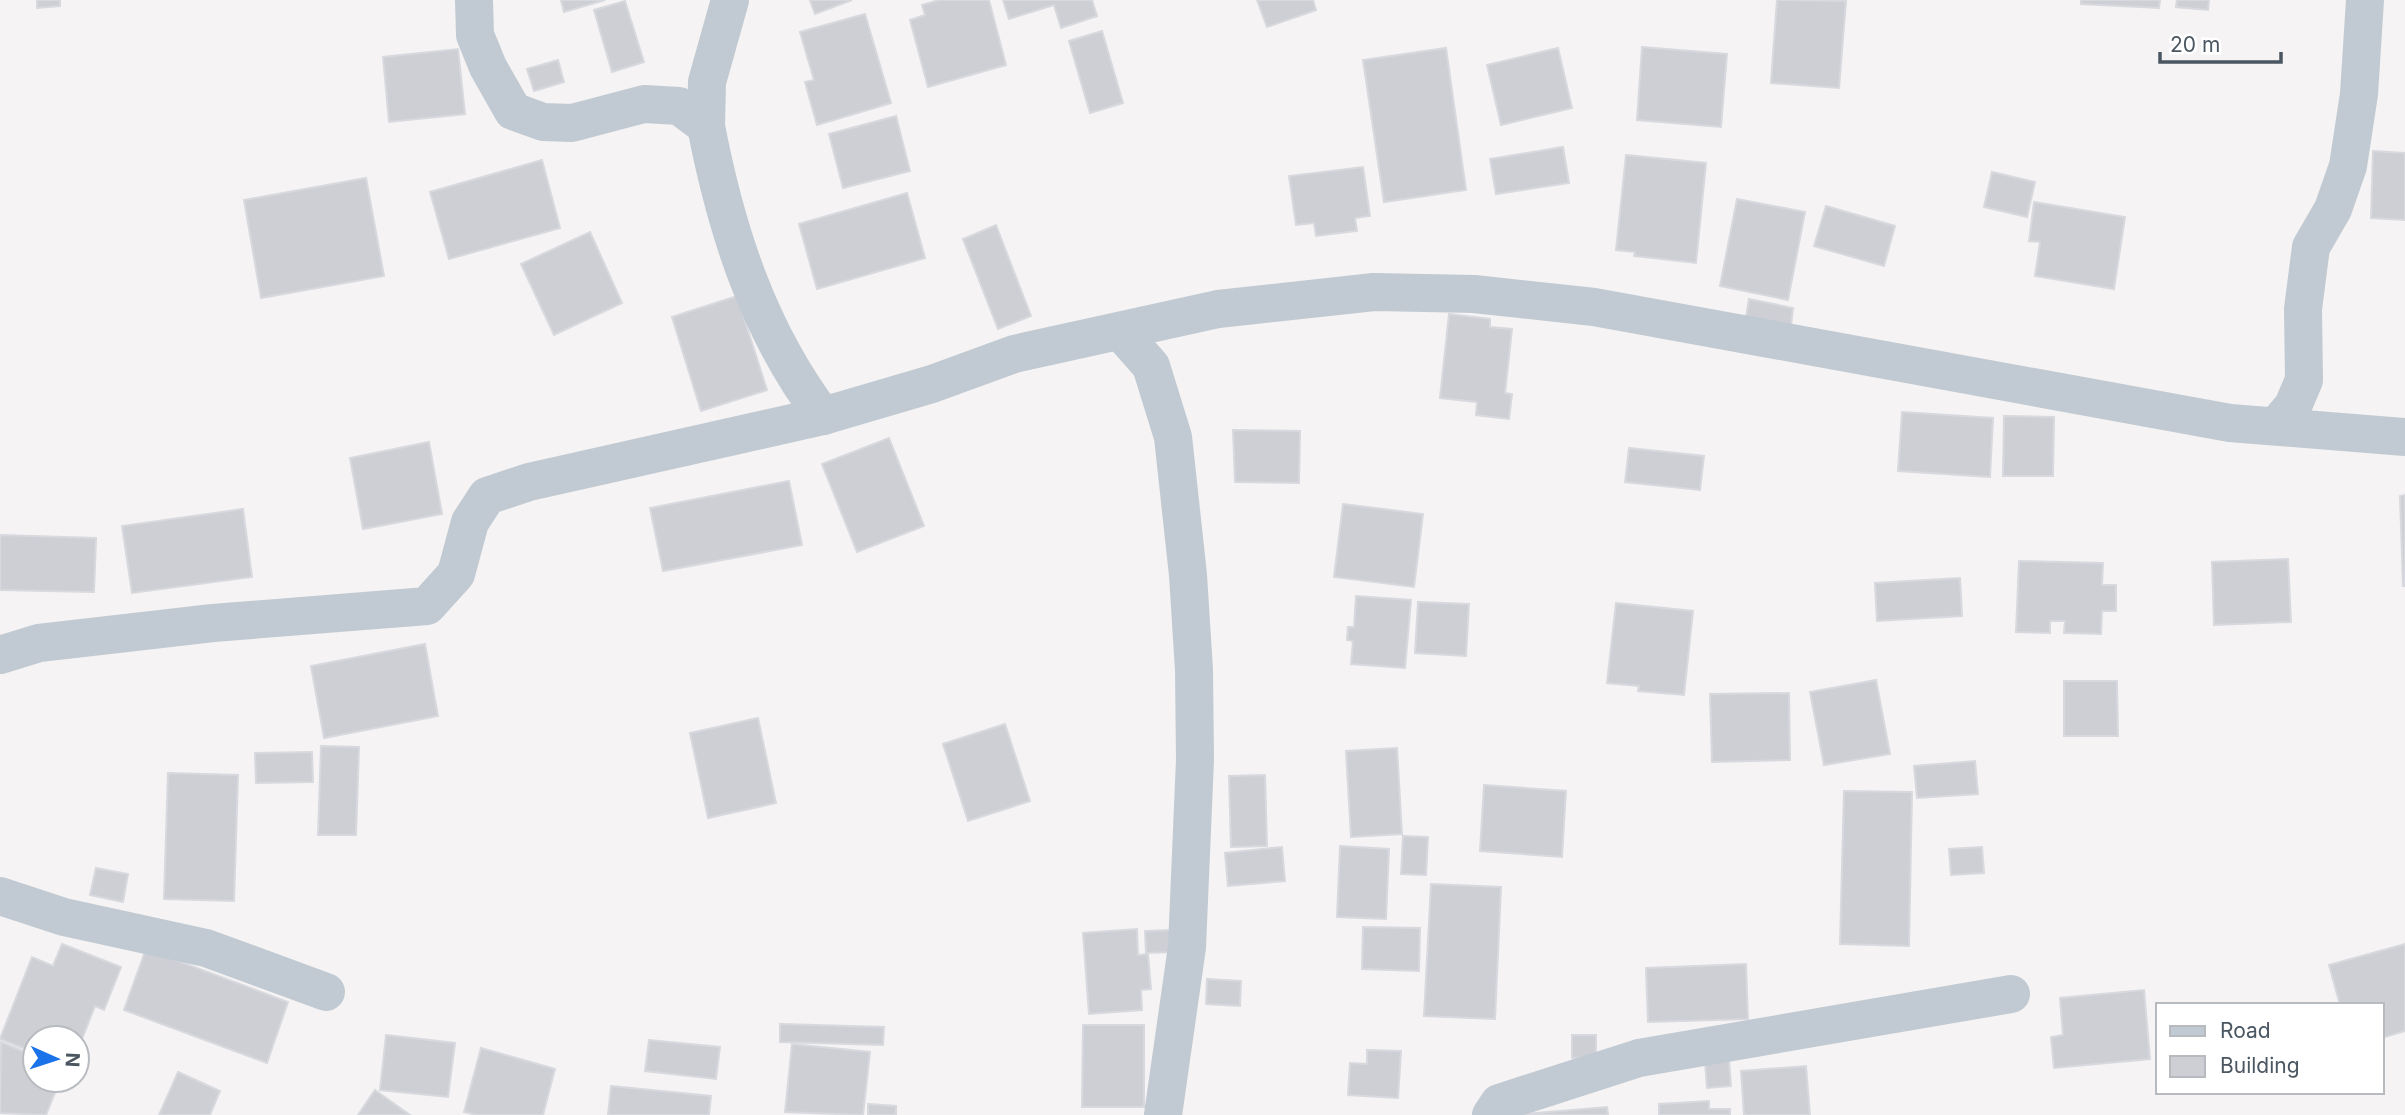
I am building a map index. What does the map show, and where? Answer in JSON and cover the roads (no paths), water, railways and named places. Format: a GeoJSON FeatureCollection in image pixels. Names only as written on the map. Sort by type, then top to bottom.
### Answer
{"type":"FeatureCollection","features":[{"type":"Feature","properties":{"kind":"street"},"geometry":{"type":"LineString","coordinates":[[474,0],[475,35],[513,111],[543,122],[572,122],[644,104],[679,106],[706,125]]}},
{"type":"Feature","properties":{"kind":"street"},"geometry":{"type":"LineString","coordinates":[[730,0],[707,82],[706,125],[720,198],[750,289],[797,382],[823,416]]}},
{"type":"Feature","properties":{"kind":"street"},"geometry":{"type":"LineString","coordinates":[[2277,425],[2292,406],[2304,380],[2303,309],[2311,247],[2333,209],[2348,166],[2359,94],[2364,0]]}},
{"type":"Feature","properties":{"kind":"street"},"geometry":{"type":"LineString","coordinates":[[0,655],[39,643],[213,623],[427,606],[456,575],[470,522],[487,496],[529,482],[823,416],[932,384],[1014,354],[1218,309],[1374,292],[1474,294],[1594,307],[1658,321],[1803,343],[2230,423],[2405,437]]}},
{"type":"Feature","properties":{"kind":"street"},"geometry":{"type":"LineString","coordinates":[[1120,331],[1151,366],[1173,437],[1188,576],[1193,657],[1195,760],[1187,947],[1163,1115]]}},
{"type":"Feature","properties":{"kind":"street"},"geometry":{"type":"LineString","coordinates":[[0,896],[64,917],[206,948],[326,992]]}},
{"type":"Feature","properties":{"kind":"street"},"geometry":{"type":"LineString","coordinates":[[1491,1115],[1499,1103],[1639,1058],[2011,994]]}}]}
